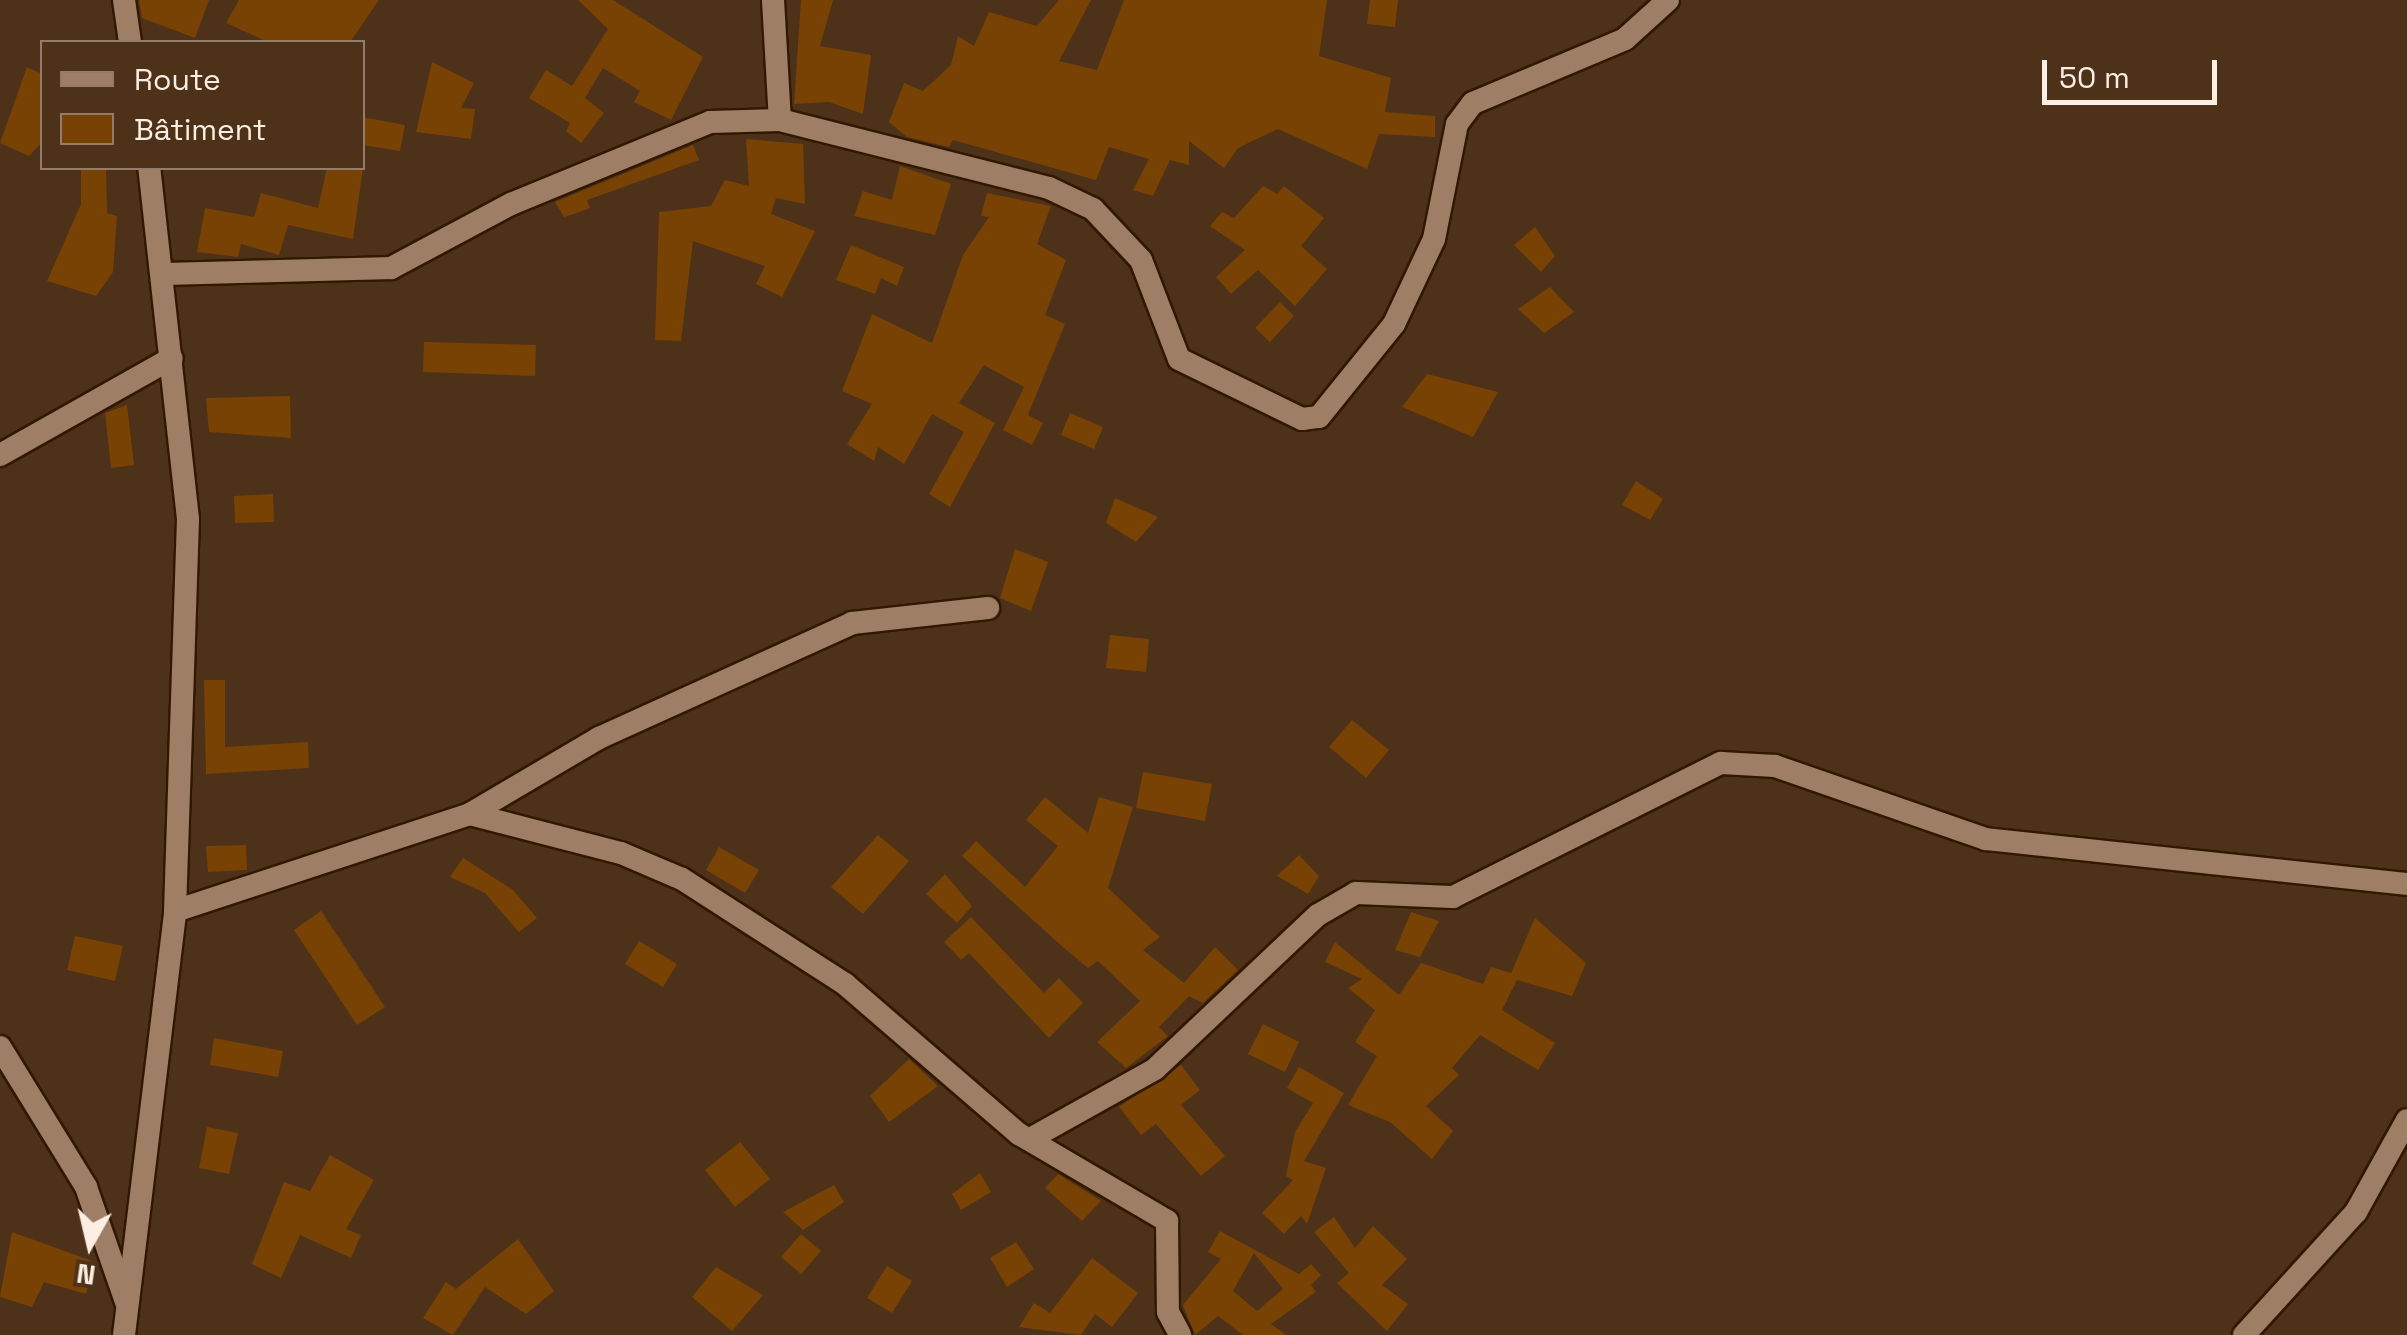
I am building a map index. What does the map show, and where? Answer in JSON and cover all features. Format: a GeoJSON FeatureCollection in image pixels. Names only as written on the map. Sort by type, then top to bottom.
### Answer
{"type":"FeatureCollection","features":[{"type":"Feature","properties":{"kind":"street"},"geometry":{"type":"LineString","coordinates":[[124,0],[130,40]]}},
{"type":"Feature","properties":{"kind":"street"},"geometry":{"type":"LineString","coordinates":[[773,0],[780,120]]}},
{"type":"Feature","properties":{"kind":"street"},"geometry":{"type":"LineString","coordinates":[[166,274],[392,268],[511,204],[710,122],[780,120],[1049,188],[1093,209],[1141,260],[1179,359],[1302,419],[1319,417],[1394,324],[1434,239],[1458,124],[1473,103],[1625,39],[1668,0]]}},
{"type":"Feature","properties":{"kind":"street"},"geometry":{"type":"LineString","coordinates":[[124,1335],[176,910],[188,519],[166,274],[149,170]]}},
{"type":"Feature","properties":{"kind":"street"},"geometry":{"type":"LineString","coordinates":[[0,455],[172,358]]}},
{"type":"Feature","properties":{"kind":"street"},"geometry":{"type":"LineString","coordinates":[[0,476],[23,444]]}},
{"type":"Feature","properties":{"kind":"street"},"geometry":{"type":"LineString","coordinates":[[176,910],[470,814],[599,738],[852,623],[988,608]]}},
{"type":"Feature","properties":{"kind":"street"},"geometry":{"type":"LineString","coordinates":[[1030,1139],[1155,1068],[1318,914],[1356,893],[1453,897],[1720,763],[1775,766],[1986,839],[2407,884]]}},
{"type":"Feature","properties":{"kind":"street"},"geometry":{"type":"LineString","coordinates":[[470,814],[621,853],[682,879],[844,984],[1030,1139],[1167,1221],[1168,1312],[1180,1335]]}},
{"type":"Feature","properties":{"kind":"street"},"geometry":{"type":"LineString","coordinates":[[0,1047],[86,1187],[129,1310]]}},
{"type":"Feature","properties":{"kind":"street"},"geometry":{"type":"LineString","coordinates":[[2244,1335],[2356,1212],[2407,1120]]}},
{"type":"Feature","properties":{"kind":"building"},"geometry":{"type":"Polygon","coordinates":[[[139,0],[209,0],[195,38],[142,18],[139,0]]]}},
{"type":"Feature","properties":{"kind":"building"},"geometry":{"type":"Polygon","coordinates":[[[239,0],[379,0],[351,40],[264,40],[226,23],[239,0]]]}},
{"type":"Feature","properties":{"kind":"building"},"geometry":{"type":"Polygon","coordinates":[[[578,0],[613,0],[703,57],[671,120],[634,102],[640,91],[603,68],[585,98],[604,113],[581,143],[566,131],[570,123],[529,98],[546,70],[572,86],[608,29],[578,0]]]}},
{"type":"Feature","properties":{"kind":"building"},"geometry":{"type":"Polygon","coordinates":[[[801,0],[833,0],[820,46],[871,55],[863,114],[829,102],[794,104],[801,0]]]}},
{"type":"Feature","properties":{"kind":"building"},"geometry":{"type":"Polygon","coordinates":[[[1059,0],[1091,0],[1059,61],[1097,70],[1124,0],[1327,0],[1319,56],[1391,78],[1385,112],[1435,116],[1435,137],[1379,134],[1367,169],[1278,129],[1238,148],[1224,168],[1189,141],[1189,165],[1170,160],[1153,196],[1133,190],[1149,159],[1109,147],[1096,180],[953,140],[949,147],[907,137],[889,122],[904,83],[923,91],[951,65],[958,36],[974,46],[989,12],[1037,26],[1059,0]]]}},
{"type":"Feature","properties":{"kind":"building"},"geometry":{"type":"Polygon","coordinates":[[[1370,0],[1398,0],[1395,27],[1367,24],[1370,0]]]}},
{"type":"Feature","properties":{"kind":"building"},"geometry":{"type":"Polygon","coordinates":[[[432,62],[474,83],[461,108],[475,109],[471,139],[416,132],[432,62]]]}},
{"type":"Feature","properties":{"kind":"building"},"geometry":{"type":"Polygon","coordinates":[[[27,67],[40,73],[40,144],[29,156],[0,143],[27,67]]]}},
{"type":"Feature","properties":{"kind":"building"},"geometry":{"type":"Polygon","coordinates":[[[365,118],[405,125],[400,151],[365,145],[365,118]]]}},
{"type":"Feature","properties":{"kind":"building"},"geometry":{"type":"Polygon","coordinates":[[[746,139],[803,144],[805,204],[776,198],[771,214],[815,231],[782,297],[756,284],[765,266],[693,241],[681,341],[655,340],[659,212],[711,206],[725,180],[749,186],[746,139]]]}},
{"type":"Feature","properties":{"kind":"building"},"geometry":{"type":"Polygon","coordinates":[[[693,145],[699,160],[587,200],[590,208],[564,217],[555,202],[693,145]]]}},
{"type":"Feature","properties":{"kind":"building"},"geometry":{"type":"Polygon","coordinates":[[[900,166],[951,184],[935,235],[854,216],[863,191],[892,200],[900,166]]]}},
{"type":"Feature","properties":{"kind":"building"},"geometry":{"type":"Polygon","coordinates":[[[81,170],[106,170],[107,213],[117,216],[113,272],[96,296],[47,281],[81,204],[81,170]]]}},
{"type":"Feature","properties":{"kind":"building"},"geometry":{"type":"Polygon","coordinates":[[[327,170],[363,170],[353,239],[288,225],[279,255],[241,244],[238,257],[197,252],[205,208],[254,217],[261,193],[318,208],[327,170]]]}},
{"type":"Feature","properties":{"kind":"building"},"geometry":{"type":"Polygon","coordinates":[[[1263,186],[1277,194],[1284,186],[1324,218],[1301,246],[1327,269],[1295,306],[1258,270],[1231,294],[1216,277],[1245,250],[1210,226],[1222,212],[1234,218],[1263,186]]]}},
{"type":"Feature","properties":{"kind":"building"},"geometry":{"type":"Polygon","coordinates":[[[987,193],[1051,206],[1037,244],[1066,260],[1045,315],[1065,324],[1028,415],[1043,423],[1032,445],[1003,430],[1024,387],[984,365],[959,403],[995,423],[950,507],[929,494],[964,432],[932,414],[904,464],[878,447],[874,461],[847,444],[872,404],[842,391],[872,314],[932,343],[963,255],[989,217],[981,216],[987,193]]]}},
{"type":"Feature","properties":{"kind":"building"},"geometry":{"type":"Polygon","coordinates":[[[1535,227],[1555,256],[1541,272],[1514,245],[1535,227]]]}},
{"type":"Feature","properties":{"kind":"building"},"geometry":{"type":"Polygon","coordinates":[[[851,245],[904,267],[897,286],[881,278],[875,294],[836,280],[851,245]]]}},
{"type":"Feature","properties":{"kind":"building"},"geometry":{"type":"Polygon","coordinates":[[[1550,287],[1574,312],[1544,333],[1518,309],[1550,287]]]}},
{"type":"Feature","properties":{"kind":"building"},"geometry":{"type":"Polygon","coordinates":[[[1280,302],[1294,316],[1270,342],[1255,328],[1280,302]]]}},
{"type":"Feature","properties":{"kind":"building"},"geometry":{"type":"Polygon","coordinates":[[[424,342],[536,345],[535,376],[423,372],[424,342]]]}},
{"type":"Feature","properties":{"kind":"building"},"geometry":{"type":"Polygon","coordinates":[[[1427,374],[1498,392],[1473,437],[1402,407],[1427,374]]]}},
{"type":"Feature","properties":{"kind":"building"},"geometry":{"type":"Polygon","coordinates":[[[290,396],[291,438],[209,432],[206,398],[290,396]]]}},
{"type":"Feature","properties":{"kind":"building"},"geometry":{"type":"Polygon","coordinates":[[[127,405],[134,465],[111,468],[105,413],[127,405]]]}},
{"type":"Feature","properties":{"kind":"building"},"geometry":{"type":"Polygon","coordinates":[[[1070,413],[1103,427],[1094,449],[1061,435],[1070,413]]]}},
{"type":"Feature","properties":{"kind":"building"},"geometry":{"type":"Polygon","coordinates":[[[1636,481],[1663,499],[1650,520],[1622,505],[1636,481]]]}},
{"type":"Feature","properties":{"kind":"building"},"geometry":{"type":"Polygon","coordinates":[[[273,494],[274,522],[235,523],[234,496],[273,494]]]}},
{"type":"Feature","properties":{"kind":"building"},"geometry":{"type":"Polygon","coordinates":[[[1115,498],[1158,517],[1136,542],[1106,523],[1115,498]]]}},
{"type":"Feature","properties":{"kind":"building"},"geometry":{"type":"Polygon","coordinates":[[[1015,549],[1048,562],[1031,611],[1000,598],[1015,549]]]}},
{"type":"Feature","properties":{"kind":"building"},"geometry":{"type":"Polygon","coordinates":[[[1110,635],[1149,639],[1146,672],[1106,668],[1110,635]]]}},
{"type":"Feature","properties":{"kind":"building"},"geometry":{"type":"Polygon","coordinates":[[[204,680],[225,680],[225,747],[308,742],[309,768],[206,774],[204,680]]]}},
{"type":"Feature","properties":{"kind":"building"},"geometry":{"type":"Polygon","coordinates":[[[1352,720],[1389,750],[1366,778],[1329,747],[1352,720]]]}},
{"type":"Feature","properties":{"kind":"building"},"geometry":{"type":"Polygon","coordinates":[[[1143,772],[1212,784],[1205,821],[1136,808],[1143,772]]]}},
{"type":"Feature","properties":{"kind":"building"},"geometry":{"type":"Polygon","coordinates":[[[1045,797],[1088,833],[1099,797],[1133,807],[1108,888],[1160,937],[1143,950],[1184,983],[1215,947],[1238,970],[1203,1003],[1189,996],[1159,1027],[1168,1036],[1126,1068],[1097,1042],[1140,1001],[1098,961],[1088,968],[962,856],[976,841],[1025,887],[1058,846],[1026,820],[1045,797]]]}},
{"type":"Feature","properties":{"kind":"building"},"geometry":{"type":"Polygon","coordinates":[[[878,835],[909,861],[863,914],[831,887],[878,835]]]}},
{"type":"Feature","properties":{"kind":"building"},"geometry":{"type":"Polygon","coordinates":[[[246,845],[247,870],[208,872],[206,846],[246,845]]]}},
{"type":"Feature","properties":{"kind":"building"},"geometry":{"type":"Polygon","coordinates":[[[719,847],[759,870],[745,893],[706,870],[719,847]]]}},
{"type":"Feature","properties":{"kind":"building"},"geometry":{"type":"Polygon","coordinates":[[[1299,855],[1319,876],[1308,894],[1277,876],[1299,855]]]}},
{"type":"Feature","properties":{"kind":"building"},"geometry":{"type":"Polygon","coordinates":[[[463,858],[513,890],[537,918],[519,932],[485,893],[450,877],[463,858]]]}},
{"type":"Feature","properties":{"kind":"building"},"geometry":{"type":"Polygon","coordinates":[[[945,874],[972,906],[957,923],[926,894],[945,874]]]}},
{"type":"Feature","properties":{"kind":"building"},"geometry":{"type":"Polygon","coordinates":[[[321,911],[385,1007],[357,1025],[294,930],[321,911]]]}},
{"type":"Feature","properties":{"kind":"building"},"geometry":{"type":"Polygon","coordinates":[[[1411,912],[1439,921],[1420,957],[1395,950],[1411,912]]]}},
{"type":"Feature","properties":{"kind":"building"},"geometry":{"type":"Polygon","coordinates":[[[971,917],[1044,993],[1059,978],[1083,1003],[1049,1038],[969,953],[961,960],[944,942],[971,917]]]}},
{"type":"Feature","properties":{"kind":"building"},"geometry":{"type":"Polygon","coordinates":[[[1535,918],[1586,963],[1572,996],[1517,980],[1502,1010],[1555,1043],[1538,1070],[1480,1035],[1452,1068],[1459,1075],[1426,1106],[1453,1131],[1432,1159],[1390,1122],[1348,1105],[1377,1056],[1355,1042],[1375,1010],[1348,988],[1362,979],[1325,962],[1335,942],[1399,995],[1421,963],[1483,984],[1491,967],[1511,973],[1535,918]]]}},
{"type":"Feature","properties":{"kind":"building"},"geometry":{"type":"Polygon","coordinates":[[[75,936],[123,946],[115,981],[67,970],[75,936]]]}},
{"type":"Feature","properties":{"kind":"building"},"geometry":{"type":"Polygon","coordinates":[[[639,941],[677,964],[663,987],[625,964],[639,941]]]}},
{"type":"Feature","properties":{"kind":"building"},"geometry":{"type":"Polygon","coordinates":[[[1263,1024],[1299,1042],[1285,1072],[1248,1054],[1263,1024]]]}},
{"type":"Feature","properties":{"kind":"building"},"geometry":{"type":"Polygon","coordinates":[[[214,1038],[283,1051],[278,1077],[210,1065],[214,1038]]]}},
{"type":"Feature","properties":{"kind":"building"},"geometry":{"type":"Polygon","coordinates":[[[909,1059],[938,1086],[889,1122],[870,1096],[909,1059]]]}},
{"type":"Feature","properties":{"kind":"building"},"geometry":{"type":"Polygon","coordinates":[[[1181,1065],[1200,1090],[1181,1105],[1225,1156],[1201,1176],[1156,1124],[1141,1135],[1119,1107],[1181,1065]]]}},
{"type":"Feature","properties":{"kind":"building"},"geometry":{"type":"Polygon","coordinates":[[[1299,1067],[1344,1093],[1304,1161],[1326,1168],[1307,1224],[1301,1216],[1284,1234],[1262,1213],[1293,1180],[1286,1176],[1295,1132],[1313,1103],[1287,1088],[1299,1067]]]}},
{"type":"Feature","properties":{"kind":"building"},"geometry":{"type":"Polygon","coordinates":[[[207,1127],[238,1133],[229,1174],[199,1168],[207,1127]]]}},
{"type":"Feature","properties":{"kind":"building"},"geometry":{"type":"Polygon","coordinates":[[[740,1142],[770,1179],[735,1207],[705,1170],[740,1142]]]}},
{"type":"Feature","properties":{"kind":"building"},"geometry":{"type":"Polygon","coordinates":[[[330,1155],[374,1180],[346,1229],[361,1235],[351,1258],[300,1235],[281,1278],[252,1264],[284,1182],[310,1191],[330,1155]]]}},
{"type":"Feature","properties":{"kind":"building"},"geometry":{"type":"Polygon","coordinates":[[[980,1173],[991,1192],[961,1210],[952,1194],[980,1173]]]}},
{"type":"Feature","properties":{"kind":"building"},"geometry":{"type":"Polygon","coordinates":[[[1058,1174],[1101,1201],[1082,1221],[1045,1188],[1058,1174]]]}},
{"type":"Feature","properties":{"kind":"building"},"geometry":{"type":"Polygon","coordinates":[[[834,1185],[844,1202],[803,1230],[783,1212],[834,1185]]]}},
{"type":"Feature","properties":{"kind":"building"},"geometry":{"type":"Polygon","coordinates":[[[1334,1217],[1355,1248],[1373,1226],[1407,1259],[1382,1285],[1408,1304],[1387,1331],[1337,1283],[1349,1273],[1314,1232],[1334,1217]]]}},
{"type":"Feature","properties":{"kind":"building"},"geometry":{"type":"Polygon","coordinates":[[[1220,1231],[1299,1274],[1311,1264],[1321,1275],[1311,1285],[1316,1292],[1271,1324],[1286,1335],[1243,1335],[1218,1316],[1195,1335],[1183,1305],[1221,1259],[1208,1252],[1220,1231]],[[1254,1253],[1233,1291],[1257,1311],[1283,1289],[1254,1253]]]}},
{"type":"Feature","properties":{"kind":"building"},"geometry":{"type":"Polygon","coordinates":[[[12,1232],[95,1262],[86,1294],[44,1282],[32,1307],[0,1297],[12,1232]]]}},
{"type":"Feature","properties":{"kind":"building"},"geometry":{"type":"Polygon","coordinates":[[[801,1234],[821,1251],[801,1274],[781,1257],[801,1234]]]}},
{"type":"Feature","properties":{"kind":"building"},"geometry":{"type":"Polygon","coordinates":[[[518,1239],[554,1291],[526,1314],[485,1287],[453,1335],[423,1318],[446,1282],[456,1289],[518,1239]]]}},
{"type":"Feature","properties":{"kind":"building"},"geometry":{"type":"Polygon","coordinates":[[[1016,1242],[1034,1269],[1007,1287],[990,1258],[1016,1242]]]}},
{"type":"Feature","properties":{"kind":"building"},"geometry":{"type":"Polygon","coordinates":[[[1092,1258],[1138,1293],[1112,1327],[1095,1314],[1081,1335],[1019,1327],[1034,1303],[1050,1313],[1092,1258]]]}},
{"type":"Feature","properties":{"kind":"building"},"geometry":{"type":"Polygon","coordinates":[[[887,1266],[912,1281],[892,1313],[867,1298],[887,1266]]]}},
{"type":"Feature","properties":{"kind":"building"},"geometry":{"type":"Polygon","coordinates":[[[716,1267],[763,1295],[732,1331],[692,1297],[716,1267]]]}}]}
